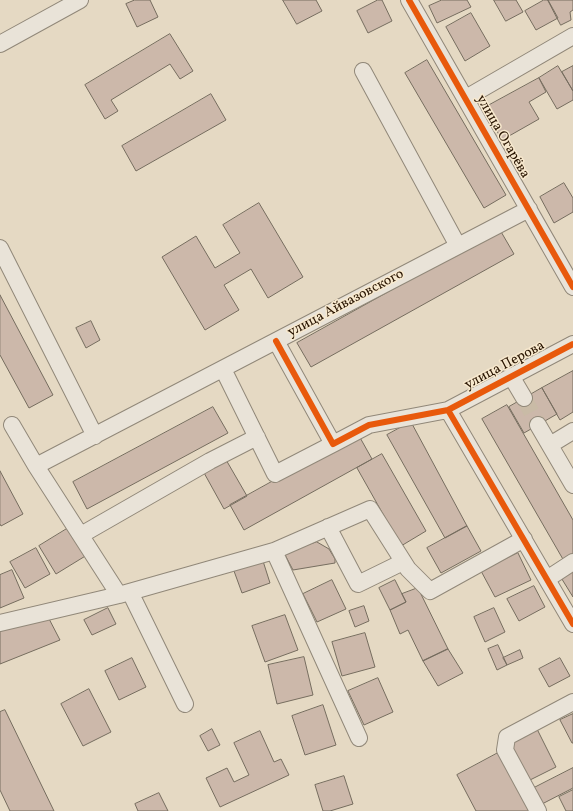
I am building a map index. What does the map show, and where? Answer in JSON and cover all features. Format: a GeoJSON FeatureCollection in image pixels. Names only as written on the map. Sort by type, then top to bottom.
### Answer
{"type":"FeatureCollection","features":[{"type":"Feature","properties":{"kind":"street"},"geometry":{"type":"LineString","coordinates":[[0,44],[80,0]]}},
{"type":"Feature","properties":{"kind":"street","name":"улица Огарёва"},"geometry":{"type":"LineString","coordinates":[[410,0],[573,287]]}},
{"type":"Feature","properties":{"kind":"street"},"geometry":{"type":"LineString","coordinates":[[466,98],[573,36]]}},
{"type":"Feature","properties":{"kind":"street"},"geometry":{"type":"LineString","coordinates":[[363,72],[458,246]]}},
{"type":"Feature","properties":{"kind":"street","name":"улица Айвазовского"},"geometry":{"type":"LineString","coordinates":[[36,466],[529,209]]}},
{"type":"Feature","properties":{"kind":"street"},"geometry":{"type":"LineString","coordinates":[[0,248],[94,436]]}},
{"type":"Feature","properties":{"kind":"street"},"geometry":{"type":"LineString","coordinates":[[276,341],[333,444]]}},
{"type":"Feature","properties":{"kind":"street","name":"улица Перова"},"geometry":{"type":"LineString","coordinates":[[256,437],[275,474],[369,425],[448,410],[573,344]]}},
{"type":"Feature","properties":{"kind":"street"},"geometry":{"type":"LineString","coordinates":[[81,535],[210,461],[256,437],[223,369]]}},
{"type":"Feature","properties":{"kind":"street"},"geometry":{"type":"LineString","coordinates":[[511,376],[524,398]]}},
{"type":"Feature","properties":{"kind":"street"},"geometry":{"type":"LineString","coordinates":[[448,410],[573,624]]}},
{"type":"Feature","properties":{"kind":"street"},"geometry":{"type":"LineString","coordinates":[[12,425],[36,466],[81,535],[124,593],[185,704]]}},
{"type":"Feature","properties":{"kind":"street"},"geometry":{"type":"LineString","coordinates":[[538,425],[573,485]]}},
{"type":"Feature","properties":{"kind":"street"},"geometry":{"type":"LineString","coordinates":[[550,445],[573,431]]}},
{"type":"Feature","properties":{"kind":"street"},"geometry":{"type":"LineString","coordinates":[[0,622],[124,593],[274,551],[370,509],[408,569],[430,591],[524,539]]}},
{"type":"Feature","properties":{"kind":"street"},"geometry":{"type":"LineString","coordinates":[[328,527],[358,584],[403,562]]}},
{"type":"Feature","properties":{"kind":"street"},"geometry":{"type":"LineString","coordinates":[[274,551],[359,738]]}},
{"type":"Feature","properties":{"kind":"street"},"geometry":{"type":"LineString","coordinates":[[547,579],[573,562]]}},
{"type":"Feature","properties":{"kind":"street"},"geometry":{"type":"LineString","coordinates":[[538,811],[505,750],[506,737],[573,702]]}},
{"type":"Feature","properties":{"kind":"building"},"geometry":{"type":"Polygon","coordinates":[[[135,0],[150,0],[158,17],[137,27],[126,4],[135,0]]]}},
{"type":"Feature","properties":{"kind":"building"},"geometry":{"type":"Polygon","coordinates":[[[283,0],[316,0],[322,11],[297,24],[283,0]]]}},
{"type":"Feature","properties":{"kind":"building"},"geometry":{"type":"Polygon","coordinates":[[[378,0],[382,0],[392,21],[368,33],[357,11],[378,0]]]}},
{"type":"Feature","properties":{"kind":"building"},"geometry":{"type":"Polygon","coordinates":[[[442,0],[467,0],[471,7],[437,23],[429,6],[442,0]]]}},
{"type":"Feature","properties":{"kind":"building"},"geometry":{"type":"Polygon","coordinates":[[[494,0],[516,0],[523,12],[506,21],[494,0]]]}},
{"type":"Feature","properties":{"kind":"building"},"geometry":{"type":"Polygon","coordinates":[[[544,0],[548,0],[558,18],[536,30],[525,11],[544,0]]]}},
{"type":"Feature","properties":{"kind":"building"},"geometry":{"type":"Polygon","coordinates":[[[548,0],[573,0],[573,10],[570,12],[571,20],[561,25],[548,0]]]}},
{"type":"Feature","properties":{"kind":"building"},"geometry":{"type":"Polygon","coordinates":[[[471,13],[490,46],[465,61],[446,27],[471,13]]]}},
{"type":"Feature","properties":{"kind":"building"},"geometry":{"type":"Polygon","coordinates":[[[170,34],[193,71],[180,79],[170,64],[111,100],[118,111],[105,119],[85,85],[170,34]]]}},
{"type":"Feature","properties":{"kind":"building"},"geometry":{"type":"Polygon","coordinates":[[[427,60],[506,195],[484,208],[405,73],[427,60]]]}},
{"type":"Feature","properties":{"kind":"building"},"geometry":{"type":"Polygon","coordinates":[[[558,66],[573,91],[573,100],[557,109],[539,78],[558,66]]]}},
{"type":"Feature","properties":{"kind":"building"},"geometry":{"type":"Polygon","coordinates":[[[573,66],[573,91],[562,72],[573,66]]]}},
{"type":"Feature","properties":{"kind":"building"},"geometry":{"type":"Polygon","coordinates":[[[539,78],[546,92],[529,102],[539,119],[502,140],[484,108],[539,78]]]}},
{"type":"Feature","properties":{"kind":"building"},"geometry":{"type":"Polygon","coordinates":[[[211,94],[226,120],[136,171],[122,146],[211,94]]]}},
{"type":"Feature","properties":{"kind":"building"},"geometry":{"type":"Polygon","coordinates":[[[564,183],[573,198],[573,212],[554,223],[540,197],[564,183]]]}},
{"type":"Feature","properties":{"kind":"building"},"geometry":{"type":"Polygon","coordinates":[[[259,203],[303,277],[268,298],[251,269],[224,285],[239,310],[205,330],[162,257],[196,236],[215,268],[240,253],[223,225],[259,203]]]}},
{"type":"Feature","properties":{"kind":"building"},"geometry":{"type":"Polygon","coordinates":[[[500,230],[514,254],[311,367],[297,343],[500,230]]]}},
{"type":"Feature","properties":{"kind":"building"},"geometry":{"type":"Polygon","coordinates":[[[0,295],[53,395],[29,408],[0,355],[0,295]]]}},
{"type":"Feature","properties":{"kind":"building"},"geometry":{"type":"Polygon","coordinates":[[[91,321],[100,340],[86,348],[76,328],[91,321]]]}},
{"type":"Feature","properties":{"kind":"building"},"geometry":{"type":"Polygon","coordinates":[[[573,371],[573,412],[560,420],[542,388],[573,371]]]}},
{"type":"Feature","properties":{"kind":"building"},"geometry":{"type":"Polygon","coordinates":[[[542,388],[557,414],[524,433],[509,407],[542,388]]]}},
{"type":"Feature","properties":{"kind":"building"},"geometry":{"type":"Polygon","coordinates":[[[507,405],[573,520],[573,555],[564,561],[482,419],[507,405]]]}},
{"type":"Feature","properties":{"kind":"building"},"geometry":{"type":"Polygon","coordinates":[[[213,407],[228,433],[87,509],[73,482],[213,407]]]}},
{"type":"Feature","properties":{"kind":"building"},"geometry":{"type":"Polygon","coordinates":[[[411,422],[467,526],[445,538],[387,435],[411,422]]]}},
{"type":"Feature","properties":{"kind":"building"},"geometry":{"type":"Polygon","coordinates":[[[358,434],[372,459],[244,530],[230,505],[358,434]]]}},
{"type":"Feature","properties":{"kind":"building"},"geometry":{"type":"Polygon","coordinates":[[[382,454],[426,531],[401,546],[357,468],[382,454]]]}},
{"type":"Feature","properties":{"kind":"building"},"geometry":{"type":"Polygon","coordinates":[[[225,458],[247,496],[224,509],[203,471],[225,458]]]}},
{"type":"Feature","properties":{"kind":"building"},"geometry":{"type":"Polygon","coordinates":[[[0,471],[23,514],[1,526],[0,524],[0,471]]]}},
{"type":"Feature","properties":{"kind":"building"},"geometry":{"type":"Polygon","coordinates":[[[467,526],[481,551],[441,573],[427,548],[467,526]]]}},
{"type":"Feature","properties":{"kind":"building"},"geometry":{"type":"Polygon","coordinates":[[[70,527],[87,555],[56,574],[39,546],[70,527]]]}},
{"type":"Feature","properties":{"kind":"building"},"geometry":{"type":"Polygon","coordinates":[[[317,542],[329,549],[335,559],[335,563],[293,570],[284,553],[317,542]]]}},
{"type":"Feature","properties":{"kind":"building"},"geometry":{"type":"Polygon","coordinates":[[[36,548],[50,574],[25,588],[10,562],[36,548]]]}},
{"type":"Feature","properties":{"kind":"building"},"geometry":{"type":"Polygon","coordinates":[[[518,553],[531,580],[495,597],[481,571],[518,553]]]}},
{"type":"Feature","properties":{"kind":"building"},"geometry":{"type":"Polygon","coordinates":[[[263,561],[270,583],[242,593],[234,571],[263,561]]]}},
{"type":"Feature","properties":{"kind":"building"},"geometry":{"type":"Polygon","coordinates":[[[573,568],[573,597],[560,576],[573,568]]]}},
{"type":"Feature","properties":{"kind":"building"},"geometry":{"type":"Polygon","coordinates":[[[12,570],[24,598],[0,608],[0,575],[12,570]]]}},
{"type":"Feature","properties":{"kind":"building"},"geometry":{"type":"Polygon","coordinates":[[[332,580],[346,609],[317,622],[303,594],[332,580]]]}},
{"type":"Feature","properties":{"kind":"building"},"geometry":{"type":"Polygon","coordinates":[[[395,580],[406,602],[390,610],[379,588],[395,580]]]}},
{"type":"Feature","properties":{"kind":"building"},"geometry":{"type":"Polygon","coordinates":[[[534,586],[545,607],[519,621],[507,599],[534,586]]]}},
{"type":"Feature","properties":{"kind":"building"},"geometry":{"type":"Polygon","coordinates":[[[418,588],[448,649],[423,661],[408,630],[400,634],[390,610],[406,602],[402,594],[418,588]]]}},
{"type":"Feature","properties":{"kind":"building"},"geometry":{"type":"Polygon","coordinates":[[[364,606],[369,621],[355,627],[349,611],[364,606]]]}},
{"type":"Feature","properties":{"kind":"building"},"geometry":{"type":"Polygon","coordinates":[[[108,608],[116,624],[92,635],[84,620],[108,608]]]}},
{"type":"Feature","properties":{"kind":"building"},"geometry":{"type":"Polygon","coordinates":[[[494,608],[505,632],[485,642],[474,617],[494,608]]]}},
{"type":"Feature","properties":{"kind":"building"},"geometry":{"type":"Polygon","coordinates":[[[46,613],[60,640],[0,664],[0,631],[46,613]]]}},
{"type":"Feature","properties":{"kind":"building"},"geometry":{"type":"Polygon","coordinates":[[[285,615],[298,650],[265,662],[252,626],[285,615]]]}},
{"type":"Feature","properties":{"kind":"building"},"geometry":{"type":"Polygon","coordinates":[[[365,633],[375,667],[342,676],[332,642],[365,633]]]}},
{"type":"Feature","properties":{"kind":"building"},"geometry":{"type":"Polygon","coordinates":[[[498,645],[507,665],[497,670],[488,649],[498,645]]]}},
{"type":"Feature","properties":{"kind":"building"},"geometry":{"type":"Polygon","coordinates":[[[448,649],[463,673],[438,686],[423,661],[448,649]]]}},
{"type":"Feature","properties":{"kind":"building"},"geometry":{"type":"Polygon","coordinates":[[[520,650],[523,658],[507,665],[503,658],[520,650]]]}},
{"type":"Feature","properties":{"kind":"building"},"geometry":{"type":"Polygon","coordinates":[[[304,657],[313,695],[277,704],[268,665],[304,657]]]}},
{"type":"Feature","properties":{"kind":"building"},"geometry":{"type":"Polygon","coordinates":[[[132,658],[146,687],[119,700],[105,671],[132,658]]]}},
{"type":"Feature","properties":{"kind":"building"},"geometry":{"type":"Polygon","coordinates":[[[560,658],[570,676],[549,687],[539,669],[560,658]]]}},
{"type":"Feature","properties":{"kind":"building"},"geometry":{"type":"Polygon","coordinates":[[[378,678],[393,712],[364,725],[348,691],[378,678]]]}},
{"type":"Feature","properties":{"kind":"building"},"geometry":{"type":"Polygon","coordinates":[[[89,689],[111,732],[83,746],[61,704],[89,689]]]}},
{"type":"Feature","properties":{"kind":"building"},"geometry":{"type":"Polygon","coordinates":[[[323,705],[336,745],[305,755],[292,716],[323,705]]]}},
{"type":"Feature","properties":{"kind":"building"},"geometry":{"type":"Polygon","coordinates":[[[5,710],[54,811],[10,811],[0,790],[0,712],[5,710]]]}},
{"type":"Feature","properties":{"kind":"building"},"geometry":{"type":"Polygon","coordinates":[[[573,714],[573,743],[572,743],[560,720],[573,714]]]}},
{"type":"Feature","properties":{"kind":"building"},"geometry":{"type":"Polygon","coordinates":[[[212,729],[220,745],[208,751],[200,736],[212,729]]]}},
{"type":"Feature","properties":{"kind":"building"},"geometry":{"type":"Polygon","coordinates":[[[537,729],[556,767],[528,781],[509,743],[537,729]]]}},
{"type":"Feature","properties":{"kind":"building"},"geometry":{"type":"Polygon","coordinates":[[[260,731],[274,762],[281,759],[289,775],[220,807],[206,778],[227,768],[234,782],[249,775],[234,743],[260,731]]]}},
{"type":"Feature","properties":{"kind":"building"},"geometry":{"type":"Polygon","coordinates":[[[498,753],[529,811],[476,811],[457,775],[498,753]]]}},
{"type":"Feature","properties":{"kind":"building"},"geometry":{"type":"Polygon","coordinates":[[[573,768],[573,788],[542,804],[534,788],[573,768]]]}},
{"type":"Feature","properties":{"kind":"building"},"geometry":{"type":"Polygon","coordinates":[[[344,776],[353,804],[330,811],[323,811],[315,785],[344,776]]]}},
{"type":"Feature","properties":{"kind":"building"},"geometry":{"type":"Polygon","coordinates":[[[573,790],[573,811],[566,811],[559,797],[573,790]]]}},
{"type":"Feature","properties":{"kind":"building"},"geometry":{"type":"Polygon","coordinates":[[[159,793],[168,811],[138,811],[135,804],[159,793]]]}},
{"type":"Feature","properties":{"kind":"tunnel"},"geometry":{"type":"LineString","coordinates":[[524,398],[538,425]]}},
{"type":"Feature","properties":{"kind":"cycle path"},"geometry":{"type":"LineString","coordinates":[[409,0],[573,287]]}},
{"type":"Feature","properties":{"kind":"cycle path"},"geometry":{"type":"LineString","coordinates":[[276,341],[333,444],[369,425],[448,410],[573,344]]}},
{"type":"Feature","properties":{"kind":"cycle path"},"geometry":{"type":"LineString","coordinates":[[448,410],[573,624]]}}]}
